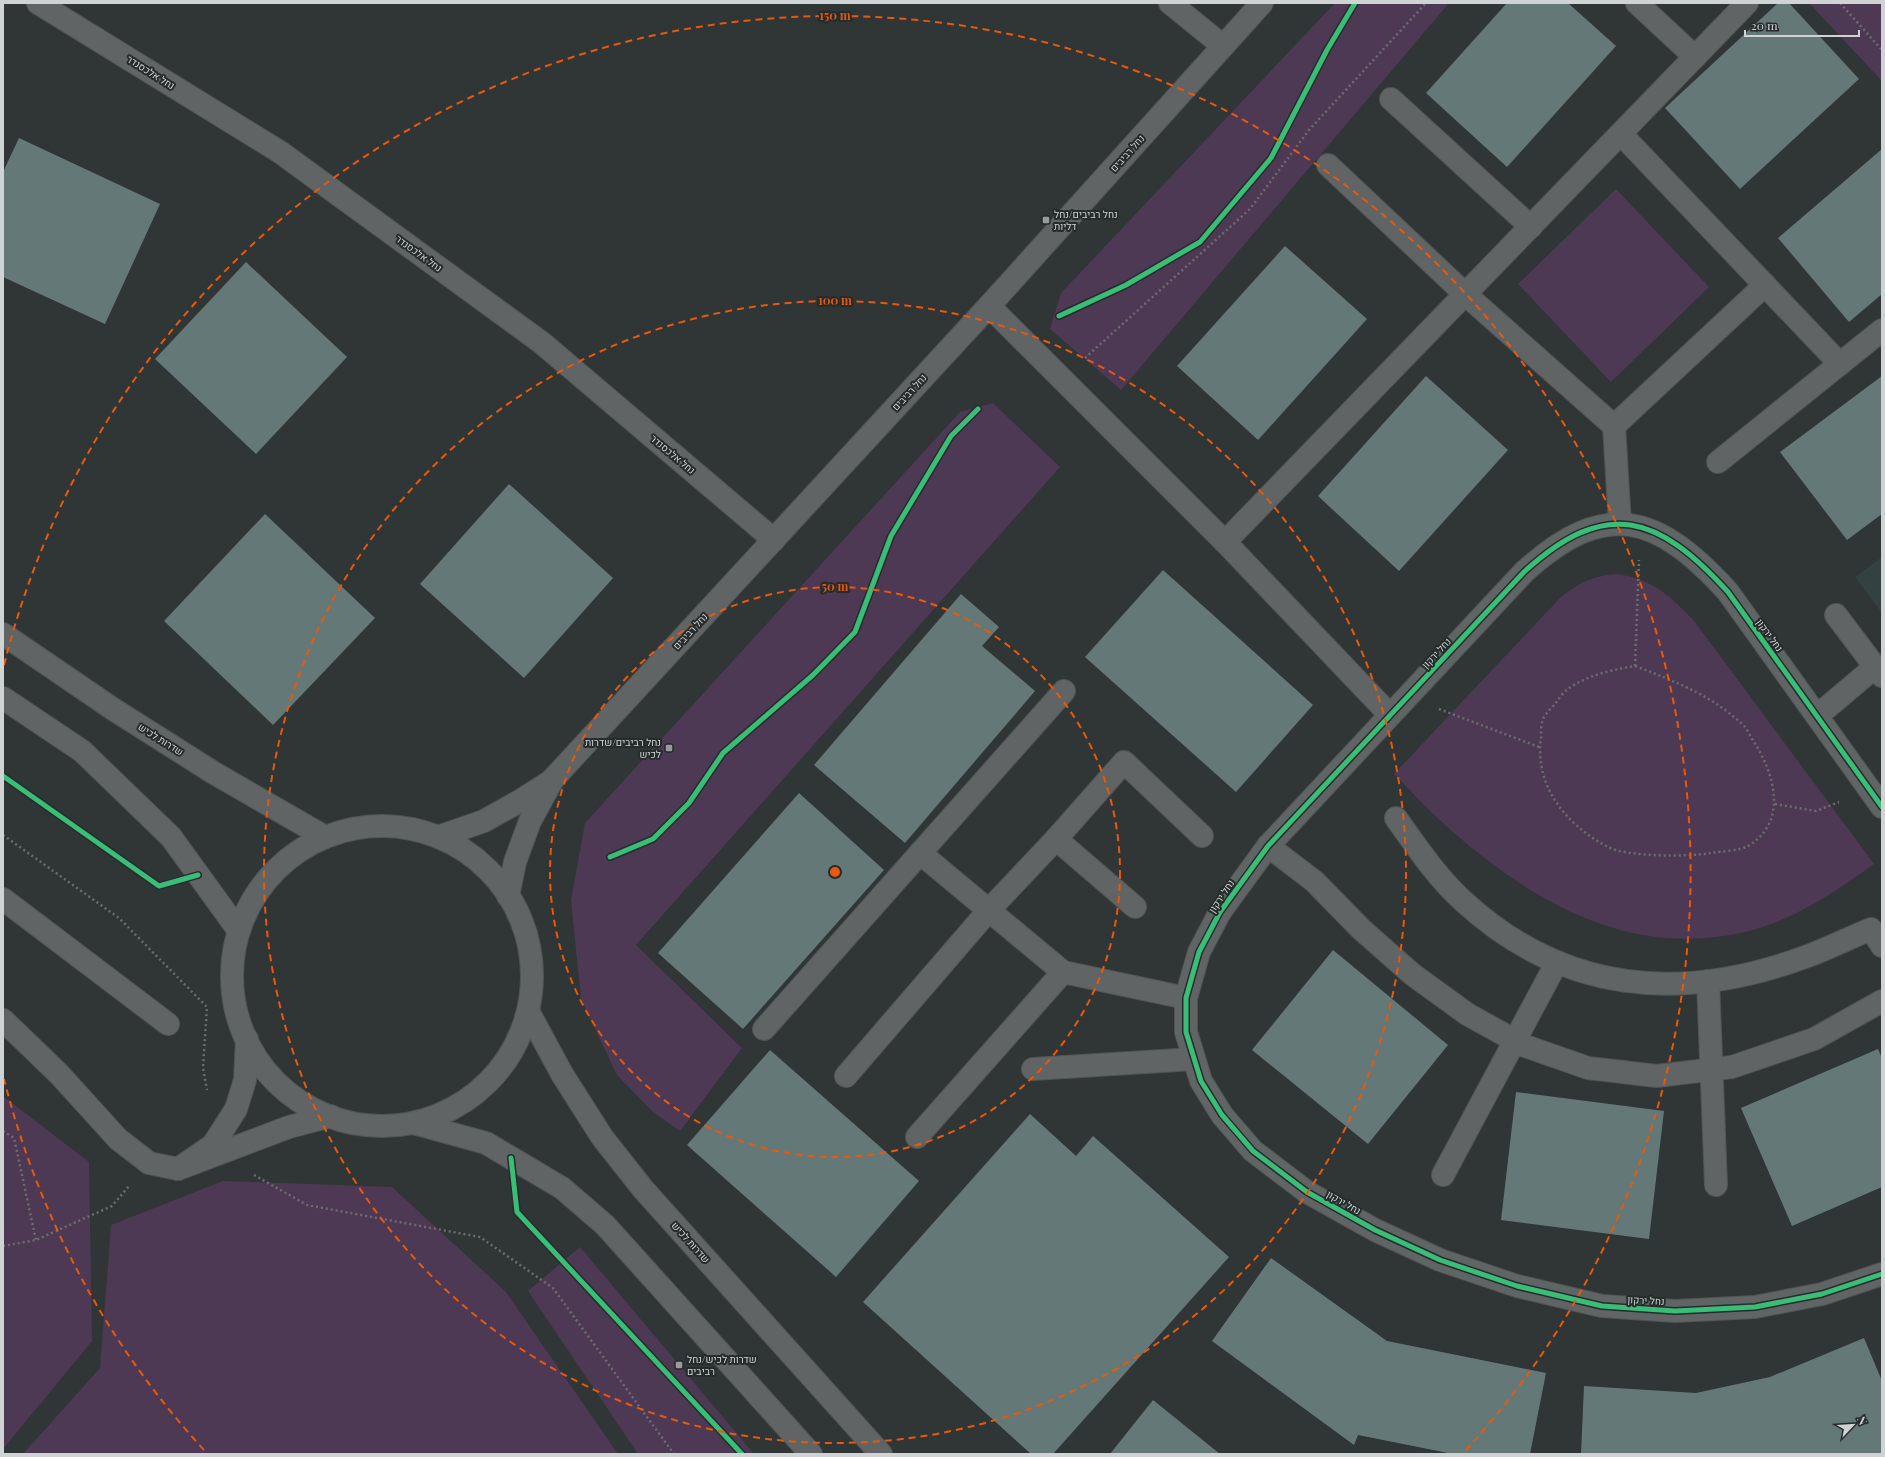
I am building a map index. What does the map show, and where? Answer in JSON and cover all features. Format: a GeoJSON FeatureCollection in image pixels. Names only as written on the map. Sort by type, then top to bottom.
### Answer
{"type":"FeatureCollection","features":[{"type":"Feature","properties":{"kind":"street","name":"נחל אלכסנדר"},"geometry":{"type":"LineString","coordinates":[[38,3],[286,156],[542,344],[774,540]]}},
{"type":"Feature","properties":{"kind":"street"},"geometry":{"type":"LineString","coordinates":[[1170,3],[1223,46]]}},
{"type":"Feature","properties":{"kind":"street","name":"נחל רביבים"},"geometry":{"type":"LineString","coordinates":[[508,896],[515,862],[530,821],[554,779],[989,306],[1262,3]]}},
{"type":"Feature","properties":{"kind":"street"},"geometry":{"type":"LineString","coordinates":[[1637,3],[1695,57]]}},
{"type":"Feature","properties":{"kind":"street"},"geometry":{"type":"LineString","coordinates":[[1225,542],[1747,3]]}},
{"type":"Feature","properties":{"kind":"street"},"geometry":{"type":"LineString","coordinates":[[1391,99],[1531,227]]}},
{"type":"Feature","properties":{"kind":"street"},"geometry":{"type":"LineString","coordinates":[[1621,134],[1840,364]]}},
{"type":"Feature","properties":{"kind":"street"},"geometry":{"type":"LineString","coordinates":[[1328,165],[1465,294],[1614,426],[1630,525]]}},
{"type":"Feature","properties":{"kind":"street"},"geometry":{"type":"LineString","coordinates":[[1614,426],[1765,285]]}},
{"type":"Feature","properties":{"kind":"street"},"geometry":{"type":"LineString","coordinates":[[989,306],[1225,542],[1390,715]]}},
{"type":"Feature","properties":{"kind":"street"},"geometry":{"type":"LineString","coordinates":[[1718,462],[1882,330]]}},
{"type":"Feature","properties":{"kind":"street","name":"נחל ירקון"},"geometry":{"type":"LineString","coordinates":[[1882,807],[1728,592],[1705,567],[1683,548],[1662,534],[1630,525],[1600,526],[1581,532],[1543,555],[1524,572],[1268,846],[1220,912],[1198,952],[1186,998],[1186,1032],[1201,1081],[1222,1115],[1253,1151],[1307,1192],[1375,1230],[1425,1254],[1517,1286],[1602,1306],[1675,1310],[1755,1307],[1822,1294],[1882,1274]]}},
{"type":"Feature","properties":{"kind":"street"},"geometry":{"type":"LineString","coordinates":[[1817,716],[1878,672],[1836,615]]}},
{"type":"Feature","properties":{"kind":"street","name":"שדרות לכיש"},"geometry":{"type":"LineString","coordinates":[[3,634],[113,709],[214,772],[325,837]]}},
{"type":"Feature","properties":{"kind":"street"},"geometry":{"type":"LineString","coordinates":[[764,1029],[1064,692]]}},
{"type":"Feature","properties":{"kind":"street"},"geometry":{"type":"LineString","coordinates":[[3,698],[82,751],[170,837],[239,931]]}},
{"type":"Feature","properties":{"kind":"street"},"geometry":{"type":"LineString","coordinates":[[846,1076],[989,910],[1056,839],[1124,762],[1202,836]]}},
{"type":"Feature","properties":{"kind":"street","name":"נחל רביבים"},"geometry":{"type":"LineString","coordinates":[[438,837],[484,821],[518,802],[554,779]]}},
{"type":"Feature","properties":{"kind":"street"},"geometry":{"type":"LineString","coordinates":[[1396,818],[1427,861],[1462,900],[1499,931],[1540,956],[1584,973],[1632,983],[1685,984],[1742,976],[1804,957],[1871,929],[1882,946]]}},
{"type":"Feature","properties":{"kind":"street"},"geometry":{"type":"LineString","coordinates":[[381,826],[420,831],[438,837],[471,855],[497,881],[508,896],[524,928],[531,961],[532,978],[528,1011],[516,1043],[494,1076],[477,1092],[457,1106],[436,1116],[414,1123],[390,1126],[366,1125],[343,1121],[320,1113],[299,1101],[280,1086],[264,1068],[247,1040],[236,1008],[233,989],[234,950],[245,914],[265,882],[292,856],[325,837],[343,831],[381,826]]}},
{"type":"Feature","properties":{"kind":"street"},"geometry":{"type":"LineString","coordinates":[[1056,839],[1135,907]]}},
{"type":"Feature","properties":{"kind":"street"},"geometry":{"type":"LineString","coordinates":[[1268,846],[1314,881],[1362,929],[1412,974],[1467,1014],[1525,1046],[1588,1068],[1657,1076],[1732,1067],[1814,1039],[1882,1001]]}},
{"type":"Feature","properties":{"kind":"street"},"geometry":{"type":"LineString","coordinates":[[920,853],[1063,972],[1186,998]]}},
{"type":"Feature","properties":{"kind":"street"},"geometry":{"type":"LineString","coordinates":[[3,899],[168,1024]]}},
{"type":"Feature","properties":{"kind":"street"},"geometry":{"type":"LineString","coordinates":[[1443,1175],[1556,962]]}},
{"type":"Feature","properties":{"kind":"street"},"geometry":{"type":"LineString","coordinates":[[917,1137],[1063,972]]}},
{"type":"Feature","properties":{"kind":"street"},"geometry":{"type":"LineString","coordinates":[[1708,981],[1716,1185]]}},
{"type":"Feature","properties":{"kind":"street","name":"שדרות לכיש"},"geometry":{"type":"LineString","coordinates":[[528,1011],[562,1074],[602,1137],[643,1189],[881,1454]]}},
{"type":"Feature","properties":{"kind":"street"},"geometry":{"type":"LineString","coordinates":[[3,1020],[59,1074],[118,1139],[149,1163],[178,1169],[289,1127],[332,1116]]}},
{"type":"Feature","properties":{"kind":"street"},"geometry":{"type":"LineString","coordinates":[[178,1169],[213,1145],[236,1109],[245,1080],[247,1040]]}},
{"type":"Feature","properties":{"kind":"street"},"geometry":{"type":"LineString","coordinates":[[1033,1069],[1194,1059]]}},
{"type":"Feature","properties":{"kind":"street"},"geometry":{"type":"LineString","coordinates":[[414,1123],[486,1143],[562,1188],[605,1225],[811,1454]]}},
{"type":"Feature","properties":{"kind":"path"},"geometry":{"type":"LineString","coordinates":[[1062,379],[1157,295],[1250,209],[1309,130],[1426,3]]}},
{"type":"Feature","properties":{"kind":"path"},"geometry":{"type":"LineString","coordinates":[[1840,3],[1882,50]]}},
{"type":"Feature","properties":{"kind":"path"},"geometry":{"type":"LineString","coordinates":[[1630,525],[1635,666]]}},
{"type":"Feature","properties":{"kind":"path"},"geometry":{"type":"LineString","coordinates":[[1635,666],[1676,682],[1713,700],[1743,724],[1764,757],[1772,780],[1775,804],[1765,832],[1746,847],[1700,855],[1643,854],[1609,848],[1577,827],[1555,802],[1544,780],[1539,747],[1543,718],[1567,689],[1593,676],[1612,670],[1635,666]]}},
{"type":"Feature","properties":{"kind":"path"},"geometry":{"type":"LineString","coordinates":[[1408,696],[1539,747]]}},
{"type":"Feature","properties":{"kind":"path"},"geometry":{"type":"LineString","coordinates":[[1775,804],[1816,811],[1843,801],[1868,787]]}},
{"type":"Feature","properties":{"kind":"path"},"geometry":{"type":"LineString","coordinates":[[3,1130],[14,1138],[36,1240]]}},
{"type":"Feature","properties":{"kind":"path"},"geometry":{"type":"LineString","coordinates":[[3,1246],[36,1240],[112,1206],[149,1163]]}},
{"type":"Feature","properties":{"kind":"shaded area"},"geometry":{"type":"Polygon","coordinates":[[[1335,3],[1449,3],[1121,390],[1050,329],[1061,293],[1335,3]]]}},
{"type":"Feature","properties":{"kind":"shaded area"},"geometry":{"type":"Polygon","coordinates":[[[1809,3],[1882,3],[1882,81],[1809,3]]]}},
{"type":"Feature","properties":{"kind":"shaded area"},"geometry":{"type":"Polygon","coordinates":[[[1616,189],[1709,287],[1611,382],[1518,284],[1616,189]]]}},
{"type":"Feature","properties":{"kind":"shaded area"},"geometry":{"type":"Polygon","coordinates":[[[993,403],[1060,467],[636,945],[742,1048],[680,1131],[653,1112],[617,1075],[581,999],[571,900],[585,823],[960,412],[993,403]]]}},
{"type":"Feature","properties":{"kind":"shaded area"},"geometry":{"type":"Polygon","coordinates":[[[1882,557],[1882,613],[1855,577],[1882,557]]]}},
{"type":"Feature","properties":{"kind":"shaded area"},"geometry":{"type":"Polygon","coordinates":[[[1615,574],[1639,579],[1660,590],[1678,604],[1695,622],[1874,864],[1817,902],[1770,925],[1734,934],[1706,938],[1668,938],[1632,933],[1597,923],[1564,908],[1531,890],[1501,870],[1471,847],[1437,817],[1394,774],[1560,598],[1585,582],[1599,577],[1615,574]]]}},
{"type":"Feature","properties":{"kind":"shaded area"},"geometry":{"type":"Polygon","coordinates":[[[3,1096],[89,1162],[92,1341],[3,1449],[3,1096]]]}},
{"type":"Feature","properties":{"kind":"shaded area"},"geometry":{"type":"Polygon","coordinates":[[[223,1181],[392,1187],[506,1292],[618,1454],[23,1454],[100,1368],[111,1225],[223,1181]]]}},
{"type":"Feature","properties":{"kind":"shaded area"},"geometry":{"type":"Polygon","coordinates":[[[580,1247],[754,1454],[638,1454],[528,1291],[580,1247]]]}},
{"type":"Feature","properties":{"kind":"building"},"geometry":{"type":"Polygon","coordinates":[[[1507,3],[1568,3],[1616,46],[1507,167],[1426,93],[1507,3]]]}},
{"type":"Feature","properties":{"kind":"building"},"geometry":{"type":"Polygon","coordinates":[[[1778,3],[1789,3],[1859,79],[1740,189],[1665,108],[1778,3]]]}},
{"type":"Feature","properties":{"kind":"building"},"geometry":{"type":"Polygon","coordinates":[[[19,138],[160,204],[105,324],[3,277],[3,172],[19,138]]]}},
{"type":"Feature","properties":{"kind":"building"},"geometry":{"type":"Polygon","coordinates":[[[1882,149],[1882,294],[1849,322],[1778,238],[1882,149]]]}},
{"type":"Feature","properties":{"kind":"building"},"geometry":{"type":"Polygon","coordinates":[[[1285,246],[1367,319],[1258,440],[1177,366],[1285,246]]]}},
{"type":"Feature","properties":{"kind":"building"},"geometry":{"type":"Polygon","coordinates":[[[246,262],[347,357],[256,454],[155,359],[246,262]]]}},
{"type":"Feature","properties":{"kind":"building"},"geometry":{"type":"Polygon","coordinates":[[[1426,376],[1508,450],[1399,571],[1318,496],[1426,376]]]}},
{"type":"Feature","properties":{"kind":"building"},"geometry":{"type":"Polygon","coordinates":[[[1882,376],[1882,514],[1847,540],[1780,452],[1882,376]]]}},
{"type":"Feature","properties":{"kind":"building"},"geometry":{"type":"Polygon","coordinates":[[[509,484],[613,578],[524,678],[420,584],[509,484]]]}},
{"type":"Feature","properties":{"kind":"building"},"geometry":{"type":"Polygon","coordinates":[[[265,514],[375,618],[273,725],[164,621],[265,514]]]}},
{"type":"Feature","properties":{"kind":"building"},"geometry":{"type":"Polygon","coordinates":[[[1163,570],[1313,705],[1236,792],[1085,657],[1163,570]]]}},
{"type":"Feature","properties":{"kind":"building"},"geometry":{"type":"Polygon","coordinates":[[[961,594],[999,627],[982,646],[1035,691],[905,843],[814,765],[961,594]]]}},
{"type":"Feature","properties":{"kind":"building"},"geometry":{"type":"Polygon","coordinates":[[[799,793],[884,870],[743,1029],[658,953],[799,793]]]}},
{"type":"Feature","properties":{"kind":"building"},"geometry":{"type":"Polygon","coordinates":[[[1333,950],[1448,1045],[1368,1144],[1252,1050],[1333,950]]]}},
{"type":"Feature","properties":{"kind":"building"},"geometry":{"type":"Polygon","coordinates":[[[1878,1049],[1882,1058],[1882,1187],[1792,1226],[1741,1108],[1878,1049]]]}},
{"type":"Feature","properties":{"kind":"building"},"geometry":{"type":"Polygon","coordinates":[[[770,1050],[919,1181],[836,1277],[687,1145],[770,1050]]]}},
{"type":"Feature","properties":{"kind":"building"},"geometry":{"type":"Polygon","coordinates":[[[1516,1092],[1664,1111],[1649,1239],[1501,1220],[1516,1092]]]}},
{"type":"Feature","properties":{"kind":"building"},"geometry":{"type":"Polygon","coordinates":[[[1030,1114],[1076,1156],[1093,1136],[1229,1257],[1053,1454],[1031,1454],[863,1302],[1030,1114]]]}},
{"type":"Feature","properties":{"kind":"building"},"geometry":{"type":"Polygon","coordinates":[[[1271,1258],[1387,1341],[1546,1373],[1530,1454],[1453,1454],[1358,1435],[1354,1445],[1212,1341],[1271,1258]]]}},
{"type":"Feature","properties":{"kind":"building"},"geometry":{"type":"Polygon","coordinates":[[[1864,1338],[1882,1381],[1882,1454],[1581,1454],[1584,1386],[1696,1393],[1770,1377],[1864,1338]]]}},
{"type":"Feature","properties":{"kind":"building"},"geometry":{"type":"Polygon","coordinates":[[[1153,1400],[1220,1454],[1110,1454],[1153,1400]]]}},
{"type":"Feature","properties":{"kind":"cycle path"},"geometry":{"type":"LineString","coordinates":[[1059,316],[1126,285],[1200,242],[1271,158],[1327,50],[1355,3]]}},
{"type":"Feature","properties":{"kind":"cycle path"},"geometry":{"type":"LineString","coordinates":[[610,857],[653,839],[689,803],[723,753],[813,675],[855,632],[891,536],[951,436],[978,409]]}},
{"type":"Feature","properties":{"kind":"cycle path"},"geometry":{"type":"LineString","coordinates":[[1882,807],[1728,592],[1702,566],[1678,546],[1654,532],[1630,525],[1606,525],[1581,533],[1553,548],[1524,572],[1268,846],[1220,912],[1199,952],[1186,998],[1186,1032],[1201,1081],[1222,1115],[1253,1151],[1307,1192],[1375,1230],[1440,1260],[1517,1286],[1602,1306],[1675,1311],[1755,1307],[1822,1294],[1882,1274]]}},
{"type":"Feature","properties":{"kind":"cycle path"},"geometry":{"type":"LineString","coordinates":[[3,776],[159,886],[198,875]]}},
{"type":"Feature","properties":{"kind":"cycle path"},"geometry":{"type":"LineString","coordinates":[[511,1158],[517,1212],[742,1454]]}},
{"type":"Feature","properties":{"kind":"place","name":"נחל רביבים/נחל דליות"},"geometry":{"type":"Point","coordinates":[1046,220]}},
{"type":"Feature","properties":{"kind":"place","name":"נחל רביבים/שדרות לכיש"},"geometry":{"type":"Point","coordinates":[669,748]}},
{"type":"Feature","properties":{"kind":"place","name":"שדרות לכיש/נחל רביבים"},"geometry":{"type":"Point","coordinates":[679,1365]}}]}
